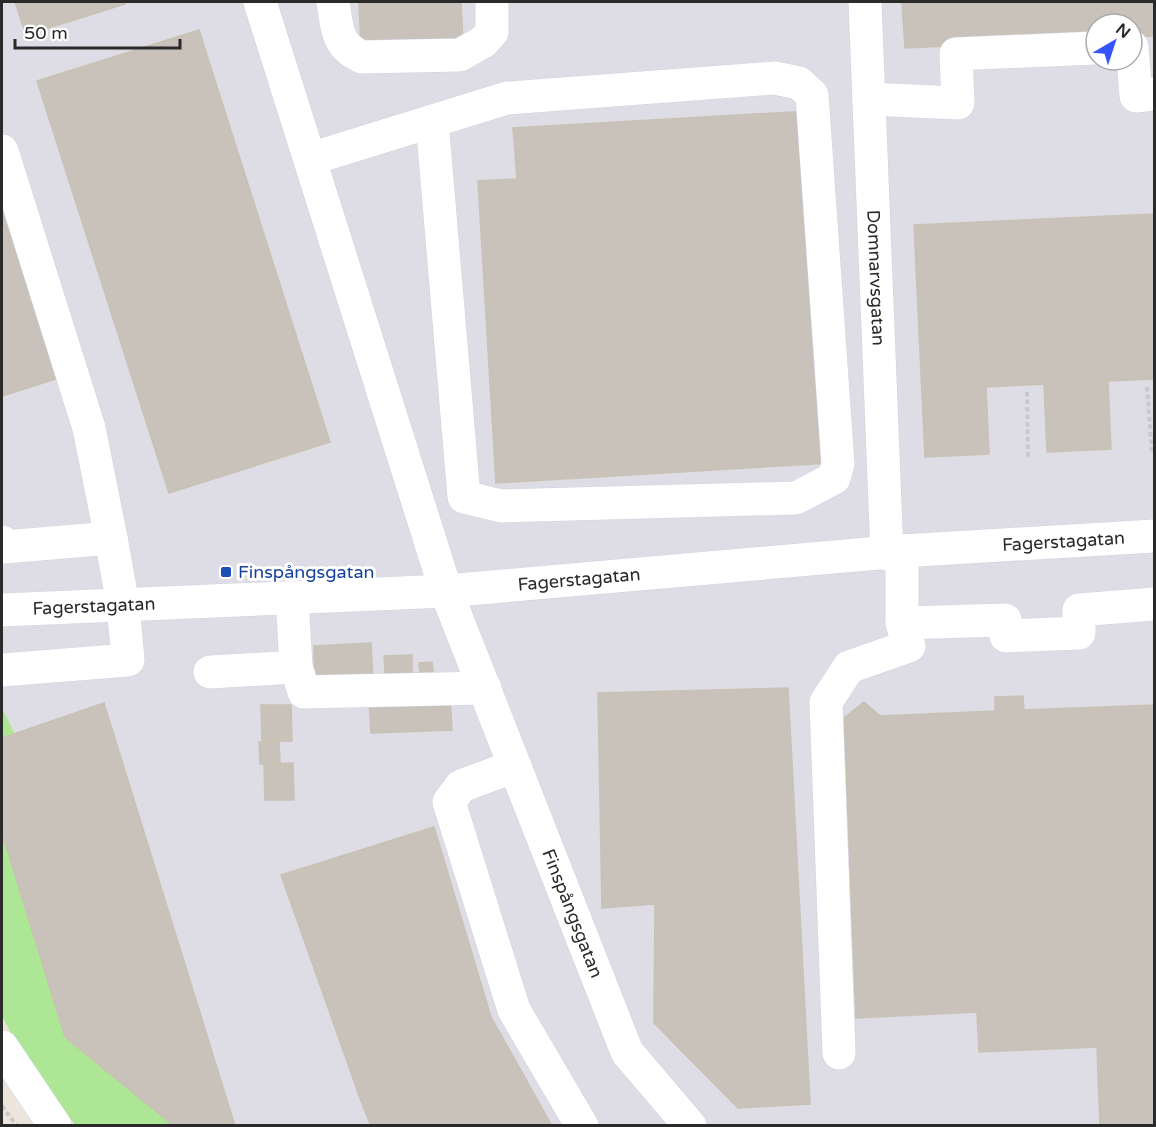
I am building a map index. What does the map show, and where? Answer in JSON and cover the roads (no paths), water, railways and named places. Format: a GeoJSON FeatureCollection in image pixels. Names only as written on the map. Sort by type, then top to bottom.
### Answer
{"type":"FeatureCollection","features":[{"type":"Feature","properties":{"kind":"street","name":"Finspångsgatan"},"geometry":{"type":"LineString","coordinates":[[260,2],[446,591],[627,1052],[690,1125]]}},
{"type":"Feature","properties":{"kind":"street"},"geometry":{"type":"LineString","coordinates":[[333,2],[338,33],[347,51],[362,57],[460,55],[483,42],[492,32],[492,2]]}},
{"type":"Feature","properties":{"kind":"street","name":"Domnarvsgatan"},"geometry":{"type":"LineString","coordinates":[[839,1053],[826,702],[849,667],[909,646],[902,623],[894,553],[865,2]]}},
{"type":"Feature","properties":{"kind":"street"},"geometry":{"type":"LineString","coordinates":[[869,99],[957,103],[956,54],[1084,49]]}},
{"type":"Feature","properties":{"kind":"street"},"geometry":{"type":"LineString","coordinates":[[1134,72],[1136,96],[1155,94]]}},
{"type":"Feature","properties":{"kind":"street"},"geometry":{"type":"LineString","coordinates":[[310,159],[432,121],[507,98],[775,78],[799,83],[812,94],[838,464],[834,478],[796,498],[501,506],[464,497],[432,121]]}},
{"type":"Feature","properties":{"kind":"street"},"geometry":{"type":"LineString","coordinates":[[2,151],[89,428],[123,605],[128,660],[2,670]]}},
{"type":"Feature","properties":{"kind":"street","name":"Fagerstagatan"},"geometry":{"type":"LineString","coordinates":[[2,610],[446,591],[894,553],[1155,536]]}},
{"type":"Feature","properties":{"kind":"street"},"geometry":{"type":"LineString","coordinates":[[2,542],[4,547],[111,538]]}},
{"type":"Feature","properties":{"kind":"street"},"geometry":{"type":"LineString","coordinates":[[292,598],[296,666],[303,692],[484,688]]}},
{"type":"Feature","properties":{"kind":"street"},"geometry":{"type":"LineString","coordinates":[[902,623],[1005,620],[1006,636],[1079,633],[1079,610],[1155,604]]}},
{"type":"Feature","properties":{"kind":"street"},"geometry":{"type":"LineString","coordinates":[[210,672],[296,666]]}},
{"type":"Feature","properties":{"kind":"street"},"geometry":{"type":"LineString","coordinates":[[515,766],[460,786],[449,802],[514,1010],[582,1125]]}},
{"type":"Feature","properties":{"kind":"street"},"geometry":{"type":"LineString","coordinates":[[2,1047],[55,1125]]}},
{"type":"Feature","properties":{"kind":"place","name":"Finspångsgatan"},"geometry":{"type":"Point","coordinates":[226,572]}}]}
